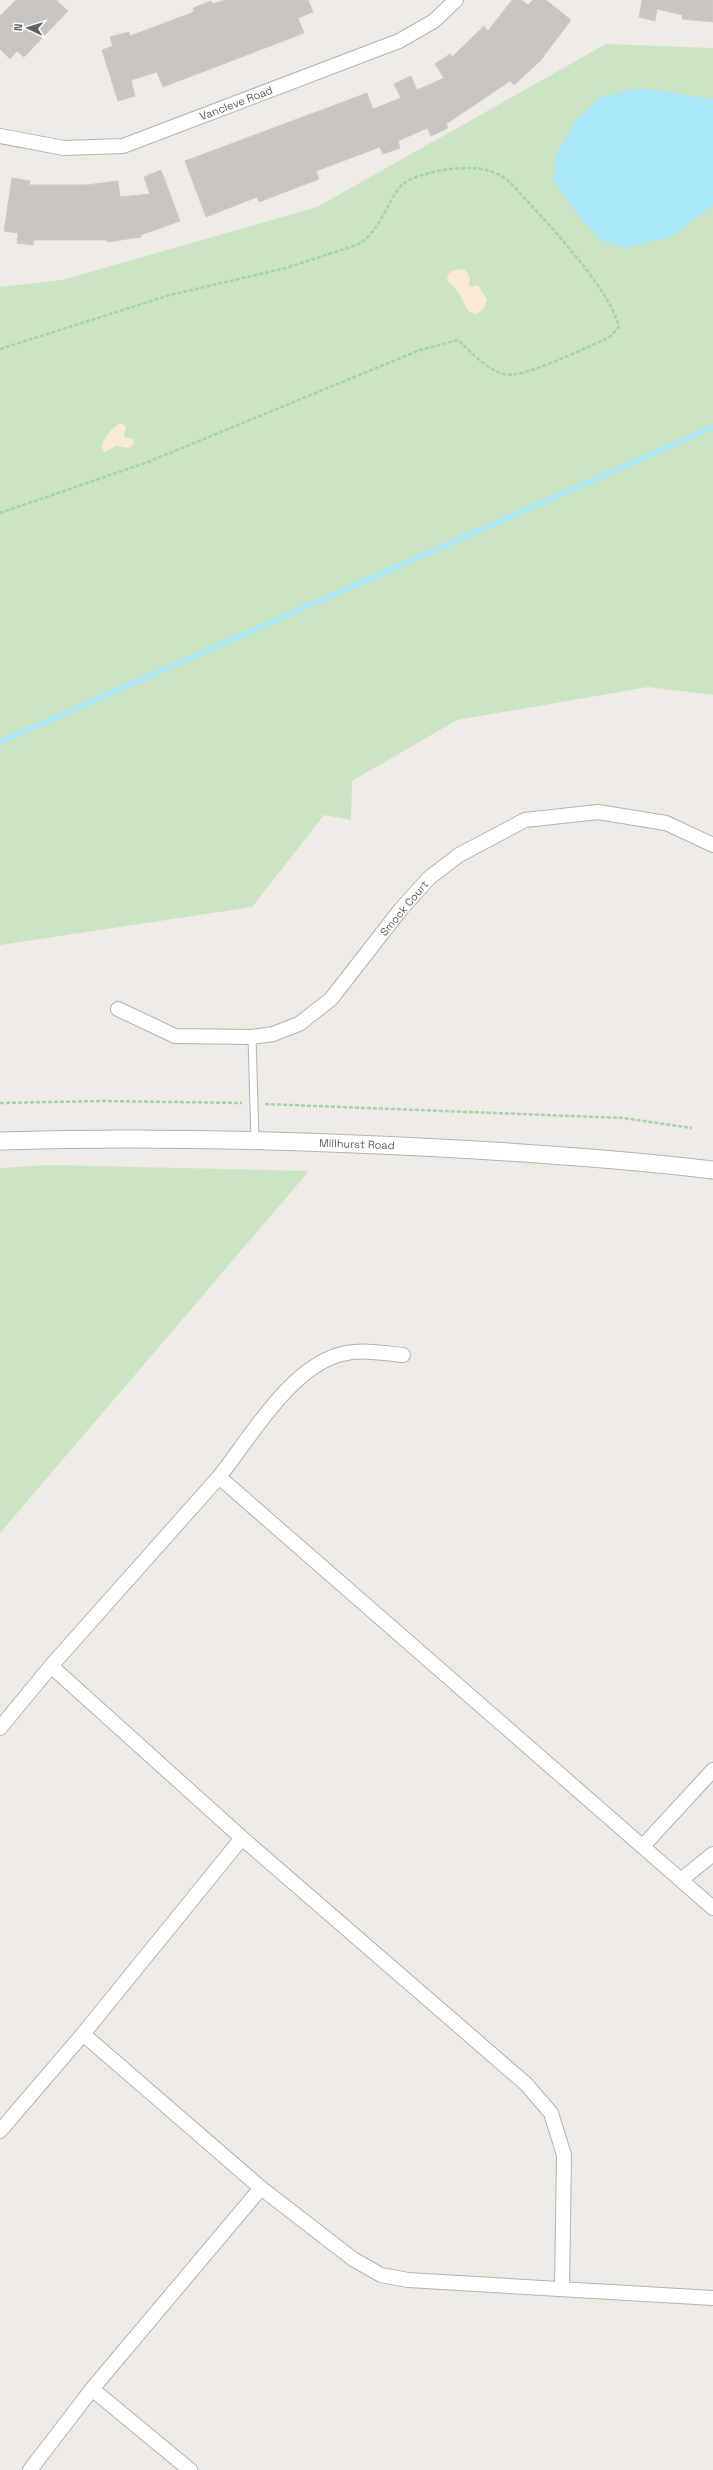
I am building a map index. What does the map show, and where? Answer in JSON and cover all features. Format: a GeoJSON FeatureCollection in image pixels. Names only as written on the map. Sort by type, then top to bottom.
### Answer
{"type":"FeatureCollection","features":[{"type":"Feature","properties":{"kind":"street","name":"Vancleve Road"},"geometry":{"type":"LineString","coordinates":[[0,136],[64,148],[123,146],[399,41],[434,21],[456,0]]}},
{"type":"Feature","properties":{"kind":"street","name":"Smock Court"},"geometry":{"type":"LineString","coordinates":[[118,1009],[175,1036],[252,1037],[273,1034],[299,1024],[331,999],[401,909],[429,878],[458,855],[525,820],[598,812],[666,823],[713,845]]}},
{"type":"Feature","properties":{"kind":"street","name":"Millhurst Road"},"geometry":{"type":"LineString","coordinates":[[0,1141],[256,1140],[503,1152],[636,1161],[713,1170]]}},
{"type":"Feature","properties":{"kind":"street"},"geometry":{"type":"LineString","coordinates":[[0,1728],[51,1666],[219,1478],[280,1397],[317,1363],[342,1354],[365,1351],[403,1355]]}},
{"type":"Feature","properties":{"kind":"street"},"geometry":{"type":"LineString","coordinates":[[219,1478],[713,1908]]}},
{"type":"Feature","properties":{"kind":"street"},"geometry":{"type":"LineString","coordinates":[[51,1666],[242,1838],[526,2084],[551,2113],[564,2155],[562,2288]]}},
{"type":"Feature","properties":{"kind":"street"},"geometry":{"type":"LineString","coordinates":[[643,1846],[713,1770]]}},
{"type":"Feature","properties":{"kind":"street"},"geometry":{"type":"LineString","coordinates":[[0,2131],[83,2034],[242,1838]]}},
{"type":"Feature","properties":{"kind":"street"},"geometry":{"type":"LineString","coordinates":[[681,1880],[713,1854]]}},
{"type":"Feature","properties":{"kind":"street"},"geometry":{"type":"LineString","coordinates":[[83,2034],[261,2188],[353,2259],[381,2275],[408,2280],[713,2298]]}},
{"type":"Feature","properties":{"kind":"street"},"geometry":{"type":"LineString","coordinates":[[30,2470],[92,2389],[261,2188]]}},
{"type":"Feature","properties":{"kind":"street"},"geometry":{"type":"LineString","coordinates":[[92,2389],[190,2470]]}},
{"type":"Feature","properties":{"kind":"lane"},"geometry":{"type":"LineString","coordinates":[[252,1037],[256,1140]]}},
{"type":"Feature","properties":{"kind":"path"},"geometry":{"type":"LineString","coordinates":[[0,349],[170,295],[293,266],[358,245],[368,239],[402,186],[436,172],[457,169],[480,169],[497,173],[510,182],[591,276],[616,314],[619,327],[611,336],[602,341],[529,371],[513,375],[504,374],[491,369],[458,340],[420,350],[148,462],[0,513]]}},
{"type":"Feature","properties":{"kind":"path"},"geometry":{"type":"LineString","coordinates":[[0,1103],[103,1101],[254,1103],[624,1118],[692,1128]]}},
{"type":"Feature","properties":{"kind":"green space"},"geometry":{"type":"Polygon","coordinates":[[[606,44],[713,48],[713,695],[648,687],[457,720],[352,781],[351,820],[324,815],[252,907],[0,945],[0,287],[62,280],[317,207],[606,44]]]}},
{"type":"Feature","properties":{"kind":"green space"},"geometry":{"type":"Polygon","coordinates":[[[48,1165],[309,1171],[0,1533],[0,1168],[48,1165]]]}},
{"type":"Feature","properties":{"kind":"sand"},"geometry":{"type":"Polygon","coordinates":[[[465,269],[470,278],[469,287],[478,285],[487,300],[484,308],[476,314],[468,311],[459,293],[447,280],[448,274],[454,270],[465,269]]]}},
{"type":"Feature","properties":{"kind":"sand"},"geometry":{"type":"Polygon","coordinates":[[[119,424],[123,424],[126,427],[124,437],[133,439],[134,443],[129,448],[116,446],[104,452],[102,445],[106,436],[119,424]]]}},
{"type":"Feature","properties":{"kind":"water"},"geometry":{"type":"Polygon","coordinates":[[[642,88],[713,99],[713,205],[671,237],[625,248],[603,242],[579,217],[553,181],[555,157],[576,120],[601,96],[642,88]]]}},
{"type":"Feature","properties":{"kind":"building"},"geometry":{"type":"Polygon","coordinates":[[[16,0],[56,0],[68,11],[24,57],[17,51],[10,59],[0,49],[0,16],[16,0]]]}},
{"type":"Feature","properties":{"kind":"building"},"geometry":{"type":"Polygon","coordinates":[[[225,0],[308,0],[313,12],[298,18],[304,33],[163,87],[157,72],[131,80],[135,96],[118,101],[102,50],[113,46],[110,37],[129,32],[130,36],[194,12],[193,8],[211,1],[213,4],[225,0]]]}},
{"type":"Feature","properties":{"kind":"building"},"geometry":{"type":"Polygon","coordinates":[[[512,0],[522,0],[528,5],[533,0],[546,0],[571,20],[540,61],[514,85],[510,81],[446,124],[448,128],[431,136],[427,128],[398,141],[400,148],[383,154],[380,147],[316,171],[319,179],[259,202],[257,197],[206,217],[185,161],[367,93],[373,109],[401,98],[394,84],[411,76],[417,90],[444,78],[435,64],[450,54],[452,57],[484,26],[488,31],[512,0]]]}},
{"type":"Feature","properties":{"kind":"building"},"geometry":{"type":"Polygon","coordinates":[[[642,0],[713,0],[713,22],[682,19],[683,15],[657,9],[655,21],[639,17],[642,0]]]}},
{"type":"Feature","properties":{"kind":"building"},"geometry":{"type":"Polygon","coordinates":[[[161,170],[180,221],[141,235],[141,237],[107,242],[107,240],[34,240],[33,245],[17,243],[18,233],[4,231],[12,178],[30,181],[29,185],[87,185],[118,181],[120,197],[150,194],[144,177],[161,170]]]}},
{"type":"Feature","properties":{"kind":"waterway"},"geometry":{"type":"LineString","coordinates":[[0,742],[713,427]]}}]}
